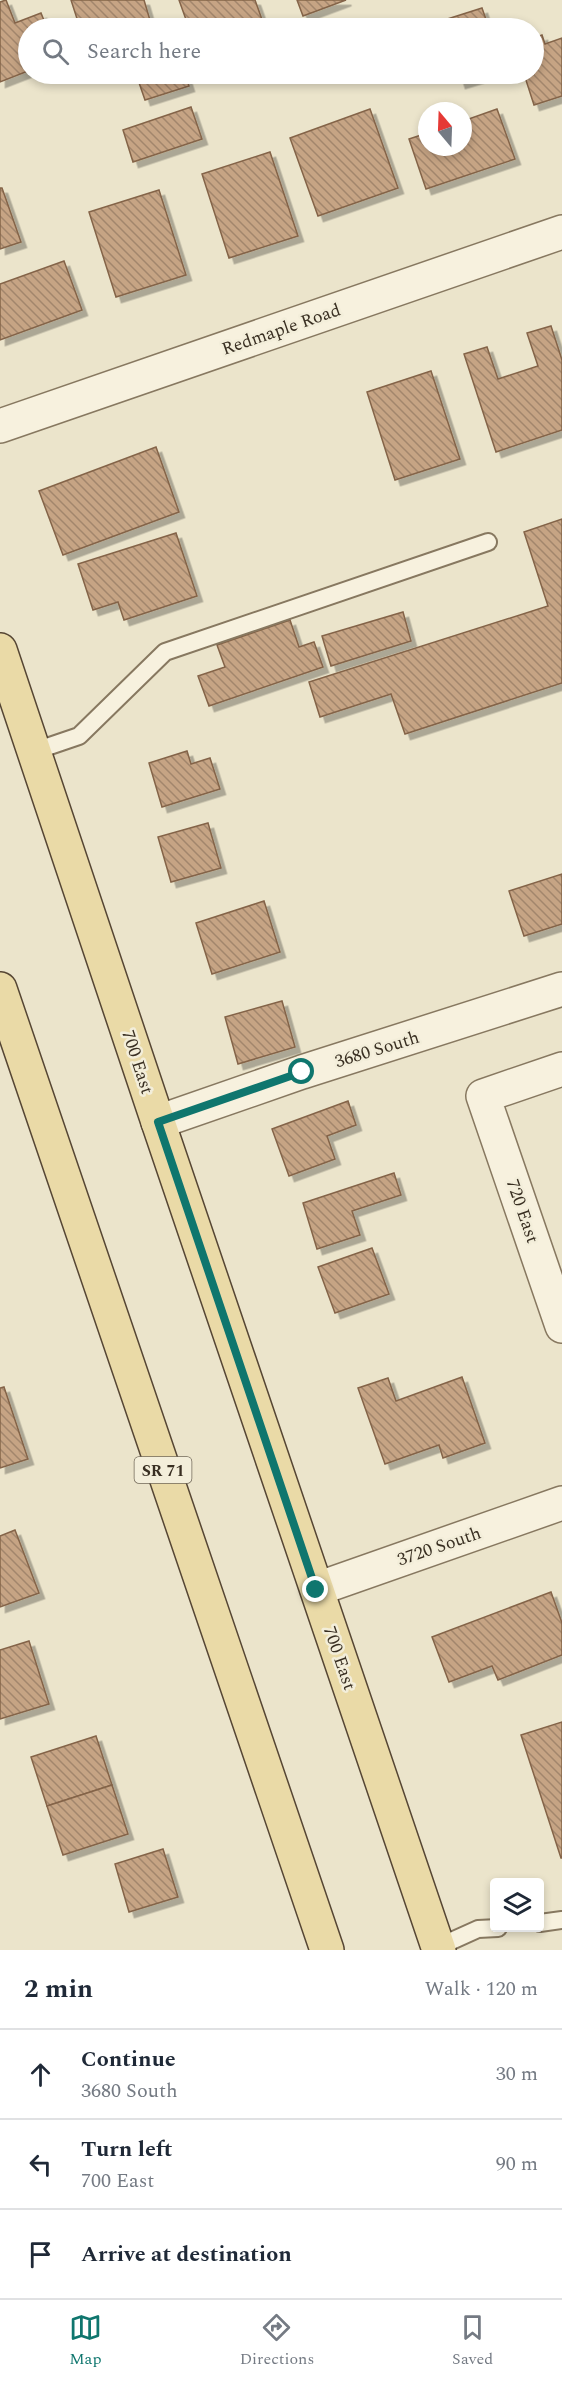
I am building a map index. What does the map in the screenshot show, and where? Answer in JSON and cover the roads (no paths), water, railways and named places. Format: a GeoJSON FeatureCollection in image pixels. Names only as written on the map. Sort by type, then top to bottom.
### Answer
{"type":"FeatureCollection","features":[{"type":"Feature","properties":{"kind":"main road","name":"700 East"},"geometry":{"type":"LineString","coordinates":[[0,650],[435,1949]]}},
{"type":"Feature","properties":{"kind":"main road","name":"SR 71"},"geometry":{"type":"LineString","coordinates":[[0,989],[327,1950]]}},
{"type":"Feature","properties":{"kind":"street","name":"Redmaple Road"},"geometry":{"type":"LineString","coordinates":[[0,426],[562,232]]}},
{"type":"Feature","properties":{"kind":"street","name":"3680 South"},"geometry":{"type":"LineString","coordinates":[[158,1122],[302,1072],[562,989]]}},
{"type":"Feature","properties":{"kind":"street","name":"720 East"},"geometry":{"type":"LineString","coordinates":[[562,1069],[483,1096],[562,1326]]}},
{"type":"Feature","properties":{"kind":"street","name":"3720 South"},"geometry":{"type":"LineString","coordinates":[[316,1590],[562,1503]]}},
{"type":"Feature","properties":{"kind":"lane"},"geometry":{"type":"LineString","coordinates":[[35,751],[79,736],[165,652],[488,542]]}},
{"type":"Feature","properties":{"kind":"lane"},"geometry":{"type":"LineString","coordinates":[[544,1922],[562,1920]]}},
{"type":"Feature","properties":{"kind":"lane"},"geometry":{"type":"LineString","coordinates":[[435,1949],[478,1929],[490,1928]]}}]}
